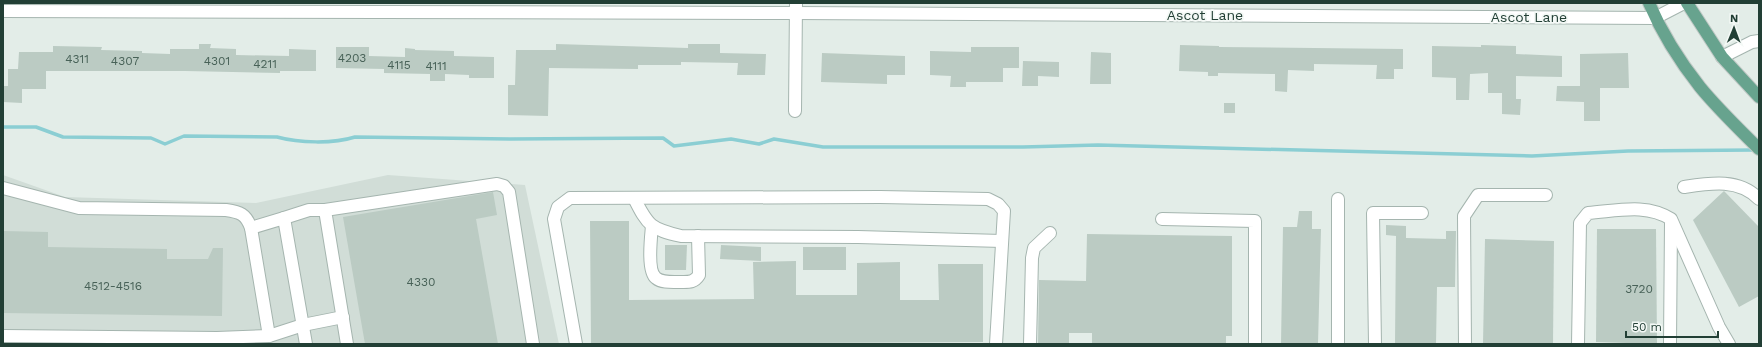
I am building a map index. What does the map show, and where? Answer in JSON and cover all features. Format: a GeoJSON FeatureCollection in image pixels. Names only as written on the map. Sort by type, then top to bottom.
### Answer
{"type":"FeatureCollection","features":[{"type":"Feature","properties":{"kind":"main road"},"geometry":{"type":"LineString","coordinates":[[1649,3],[1655,18],[1700,86],[1759,149]]}},
{"type":"Feature","properties":{"kind":"main road"},"geometry":{"type":"LineString","coordinates":[[1686,3],[1722,57],[1759,97]]}},
{"type":"Feature","properties":{"kind":"street","name":"Ascot Lane"},"geometry":{"type":"LineString","coordinates":[[3,11],[796,8],[1655,18],[1686,3]]}},
{"type":"Feature","properties":{"kind":"street"},"geometry":{"type":"LineString","coordinates":[[796,8],[796,110]]}},
{"type":"Feature","properties":{"kind":"street"},"geometry":{"type":"LineString","coordinates":[[1722,57],[1752,42],[1759,41]]}},
{"type":"Feature","properties":{"kind":"street"},"geometry":{"type":"LineString","coordinates":[[1684,187],[1714,182],[1731,184],[1752,191],[1758,196]]}},
{"type":"Feature","properties":{"kind":"street"},"geometry":{"type":"LineString","coordinates":[[251,228],[309,210],[325,210],[497,184],[504,186],[509,192],[533,344]]}},
{"type":"Feature","properties":{"kind":"street"},"geometry":{"type":"LineString","coordinates":[[3,188],[79,208],[235,212],[247,219],[251,228],[268,336]]}},
{"type":"Feature","properties":{"kind":"street"},"geometry":{"type":"LineString","coordinates":[[1465,344],[1464,216],[1478,195],[1546,195]]}},
{"type":"Feature","properties":{"kind":"street"},"geometry":{"type":"LineString","coordinates":[[576,344],[554,219],[558,207],[570,198],[880,197],[988,199],[998,204],[1004,211],[996,344]]}},
{"type":"Feature","properties":{"kind":"street"},"geometry":{"type":"LineString","coordinates":[[634,198],[644,217],[652,226],[663,232],[682,236],[865,237],[1002,241]]}},
{"type":"Feature","properties":{"kind":"street"},"geometry":{"type":"LineString","coordinates":[[1338,199],[1338,344]]}},
{"type":"Feature","properties":{"kind":"street"},"geometry":{"type":"LineString","coordinates":[[1578,344],[1580,223],[1588,212],[1646,208],[1662,213],[1671,219],[1719,327],[1729,344]]}},
{"type":"Feature","properties":{"kind":"street"},"geometry":{"type":"LineString","coordinates":[[325,210],[347,344]]}},
{"type":"Feature","properties":{"kind":"street"},"geometry":{"type":"LineString","coordinates":[[1374,344],[1373,213],[1422,214]]}},
{"type":"Feature","properties":{"kind":"street"},"geometry":{"type":"LineString","coordinates":[[284,218],[306,344]]}},
{"type":"Feature","properties":{"kind":"street"},"geometry":{"type":"LineString","coordinates":[[1162,219],[1254,221],[1255,344]]}},
{"type":"Feature","properties":{"kind":"street"},"geometry":{"type":"LineString","coordinates":[[1670,344],[1671,219]]}},
{"type":"Feature","properties":{"kind":"street"},"geometry":{"type":"LineString","coordinates":[[652,226],[651,268],[653,275],[666,282],[692,282],[696,279],[698,275],[698,236]]}},
{"type":"Feature","properties":{"kind":"street"},"geometry":{"type":"LineString","coordinates":[[1030,344],[1032,258],[1034,248],[1050,233]]}},
{"type":"Feature","properties":{"kind":"street"},"geometry":{"type":"LineString","coordinates":[[3,336],[204,338],[268,336],[303,325],[343,317]]}},
{"type":"Feature","properties":{"kind":"shaded area"},"geometry":{"type":"Polygon","coordinates":[[[3,175],[65,197],[256,203],[388,175],[525,185],[559,344],[3,344],[3,175]]]}},
{"type":"Feature","properties":{"kind":"building"},"geometry":{"type":"Polygon","coordinates":[[[199,44],[211,44],[210,48],[236,49],[236,55],[289,56],[289,49],[316,50],[316,71],[280,71],[280,73],[46,71],[46,89],[22,89],[22,103],[3,102],[3,86],[8,86],[8,69],[18,69],[19,52],[53,52],[53,46],[102,47],[101,50],[142,51],[142,53],[170,54],[170,49],[199,49],[199,44]]]}},
{"type":"Feature","properties":{"kind":"building"},"geometry":{"type":"Polygon","coordinates":[[[556,44],[688,48],[688,44],[720,44],[720,53],[766,54],[765,75],[737,75],[738,63],[681,62],[681,65],[638,65],[638,69],[549,68],[548,116],[508,115],[508,85],[515,85],[516,50],[556,50],[556,44]]]}},
{"type":"Feature","properties":{"kind":"building"},"geometry":{"type":"Polygon","coordinates":[[[1180,45],[1219,47],[1403,49],[1403,69],[1394,69],[1394,79],[1376,79],[1377,65],[1314,64],[1314,71],[1288,70],[1287,92],[1275,91],[1275,74],[1218,73],[1218,76],[1208,76],[1208,72],[1179,71],[1180,45]]]}},
{"type":"Feature","properties":{"kind":"building"},"geometry":{"type":"Polygon","coordinates":[[[1481,45],[1516,46],[1516,54],[1562,56],[1562,77],[1516,76],[1516,99],[1521,99],[1520,115],[1502,114],[1502,93],[1488,93],[1488,73],[1470,74],[1469,100],[1456,100],[1456,78],[1432,77],[1432,46],[1481,47],[1481,45]]]}},
{"type":"Feature","properties":{"kind":"building"},"geometry":{"type":"Polygon","coordinates":[[[336,47],[369,47],[369,56],[405,57],[405,48],[415,50],[454,51],[454,56],[494,57],[494,78],[469,78],[469,75],[445,74],[445,81],[430,81],[430,74],[384,73],[384,69],[336,68],[336,47]]]}},
{"type":"Feature","properties":{"kind":"building"},"geometry":{"type":"Polygon","coordinates":[[[971,47],[1019,47],[1019,68],[1003,68],[1003,82],[966,82],[966,87],[950,87],[951,76],[930,75],[930,51],[971,52],[971,47]]]}},
{"type":"Feature","properties":{"kind":"building"},"geometry":{"type":"Polygon","coordinates":[[[1091,52],[1111,53],[1111,84],[1090,84],[1091,52]]]}},
{"type":"Feature","properties":{"kind":"building"},"geometry":{"type":"Polygon","coordinates":[[[822,53],[905,56],[905,75],[887,75],[887,84],[821,82],[822,53]]]}},
{"type":"Feature","properties":{"kind":"building"},"geometry":{"type":"Polygon","coordinates":[[[1628,53],[1629,88],[1600,88],[1600,121],[1584,121],[1584,102],[1556,101],[1557,86],[1580,86],[1580,54],[1628,53]]]}},
{"type":"Feature","properties":{"kind":"building"},"geometry":{"type":"Polygon","coordinates":[[[1023,61],[1059,62],[1059,77],[1038,76],[1038,86],[1022,86],[1023,61]]]}},
{"type":"Feature","properties":{"kind":"building"},"geometry":{"type":"Polygon","coordinates":[[[1224,103],[1235,103],[1235,113],[1224,113],[1224,103]]]}},
{"type":"Feature","properties":{"kind":"building"},"geometry":{"type":"Polygon","coordinates":[[[1724,191],[1759,227],[1759,296],[1739,307],[1693,220],[1724,191]]]}},
{"type":"Feature","properties":{"kind":"building"},"geometry":{"type":"Polygon","coordinates":[[[493,192],[497,215],[476,219],[498,344],[365,344],[343,217],[493,192]]]}},
{"type":"Feature","properties":{"kind":"building"},"geometry":{"type":"Polygon","coordinates":[[[1299,211],[1312,211],[1312,229],[1321,229],[1318,344],[1281,344],[1283,227],[1297,227],[1299,211]]]}},
{"type":"Feature","properties":{"kind":"building"},"geometry":{"type":"Polygon","coordinates":[[[590,221],[629,221],[629,300],[754,299],[753,262],[796,261],[796,295],[857,295],[857,263],[900,262],[900,300],[939,300],[938,264],[983,264],[983,342],[591,344],[590,221]]]}},
{"type":"Feature","properties":{"kind":"building"},"geometry":{"type":"Polygon","coordinates":[[[1386,225],[1406,226],[1406,238],[1446,239],[1446,231],[1456,231],[1455,287],[1437,287],[1436,344],[1395,344],[1396,236],[1386,235],[1386,225]]]}},
{"type":"Feature","properties":{"kind":"building"},"geometry":{"type":"Polygon","coordinates":[[[1597,229],[1656,229],[1657,344],[1596,342],[1597,229]]]}},
{"type":"Feature","properties":{"kind":"building"},"geometry":{"type":"Polygon","coordinates":[[[3,231],[48,232],[48,247],[167,249],[167,259],[208,259],[213,248],[223,248],[222,316],[3,313],[3,231]]]}},
{"type":"Feature","properties":{"kind":"building"},"geometry":{"type":"Polygon","coordinates":[[[1087,234],[1232,236],[1232,336],[1226,336],[1226,344],[1092,344],[1092,333],[1069,333],[1069,344],[1038,344],[1039,280],[1086,281],[1087,234]]]}},
{"type":"Feature","properties":{"kind":"building"},"geometry":{"type":"Polygon","coordinates":[[[1485,239],[1554,241],[1553,344],[1483,344],[1485,239]]]}},
{"type":"Feature","properties":{"kind":"building"},"geometry":{"type":"Polygon","coordinates":[[[665,245],[687,245],[686,270],[665,270],[665,245]]]}},
{"type":"Feature","properties":{"kind":"building"},"geometry":{"type":"Polygon","coordinates":[[[721,245],[761,247],[761,261],[720,259],[721,245]]]}},
{"type":"Feature","properties":{"kind":"building"},"geometry":{"type":"Polygon","coordinates":[[[803,247],[846,247],[846,270],[803,270],[803,247]]]}},
{"type":"Feature","properties":{"kind":"waterway"},"geometry":{"type":"LineString","coordinates":[[3,127],[36,127],[63,137],[151,138],[165,144],[184,136],[277,137],[295,141],[316,142],[337,141],[355,137],[510,139],[663,138],[674,146],[731,139],[759,144],[774,139],[823,147],[1023,147],[1098,145],[1532,156],[1628,151],[1755,150]]}}]}
